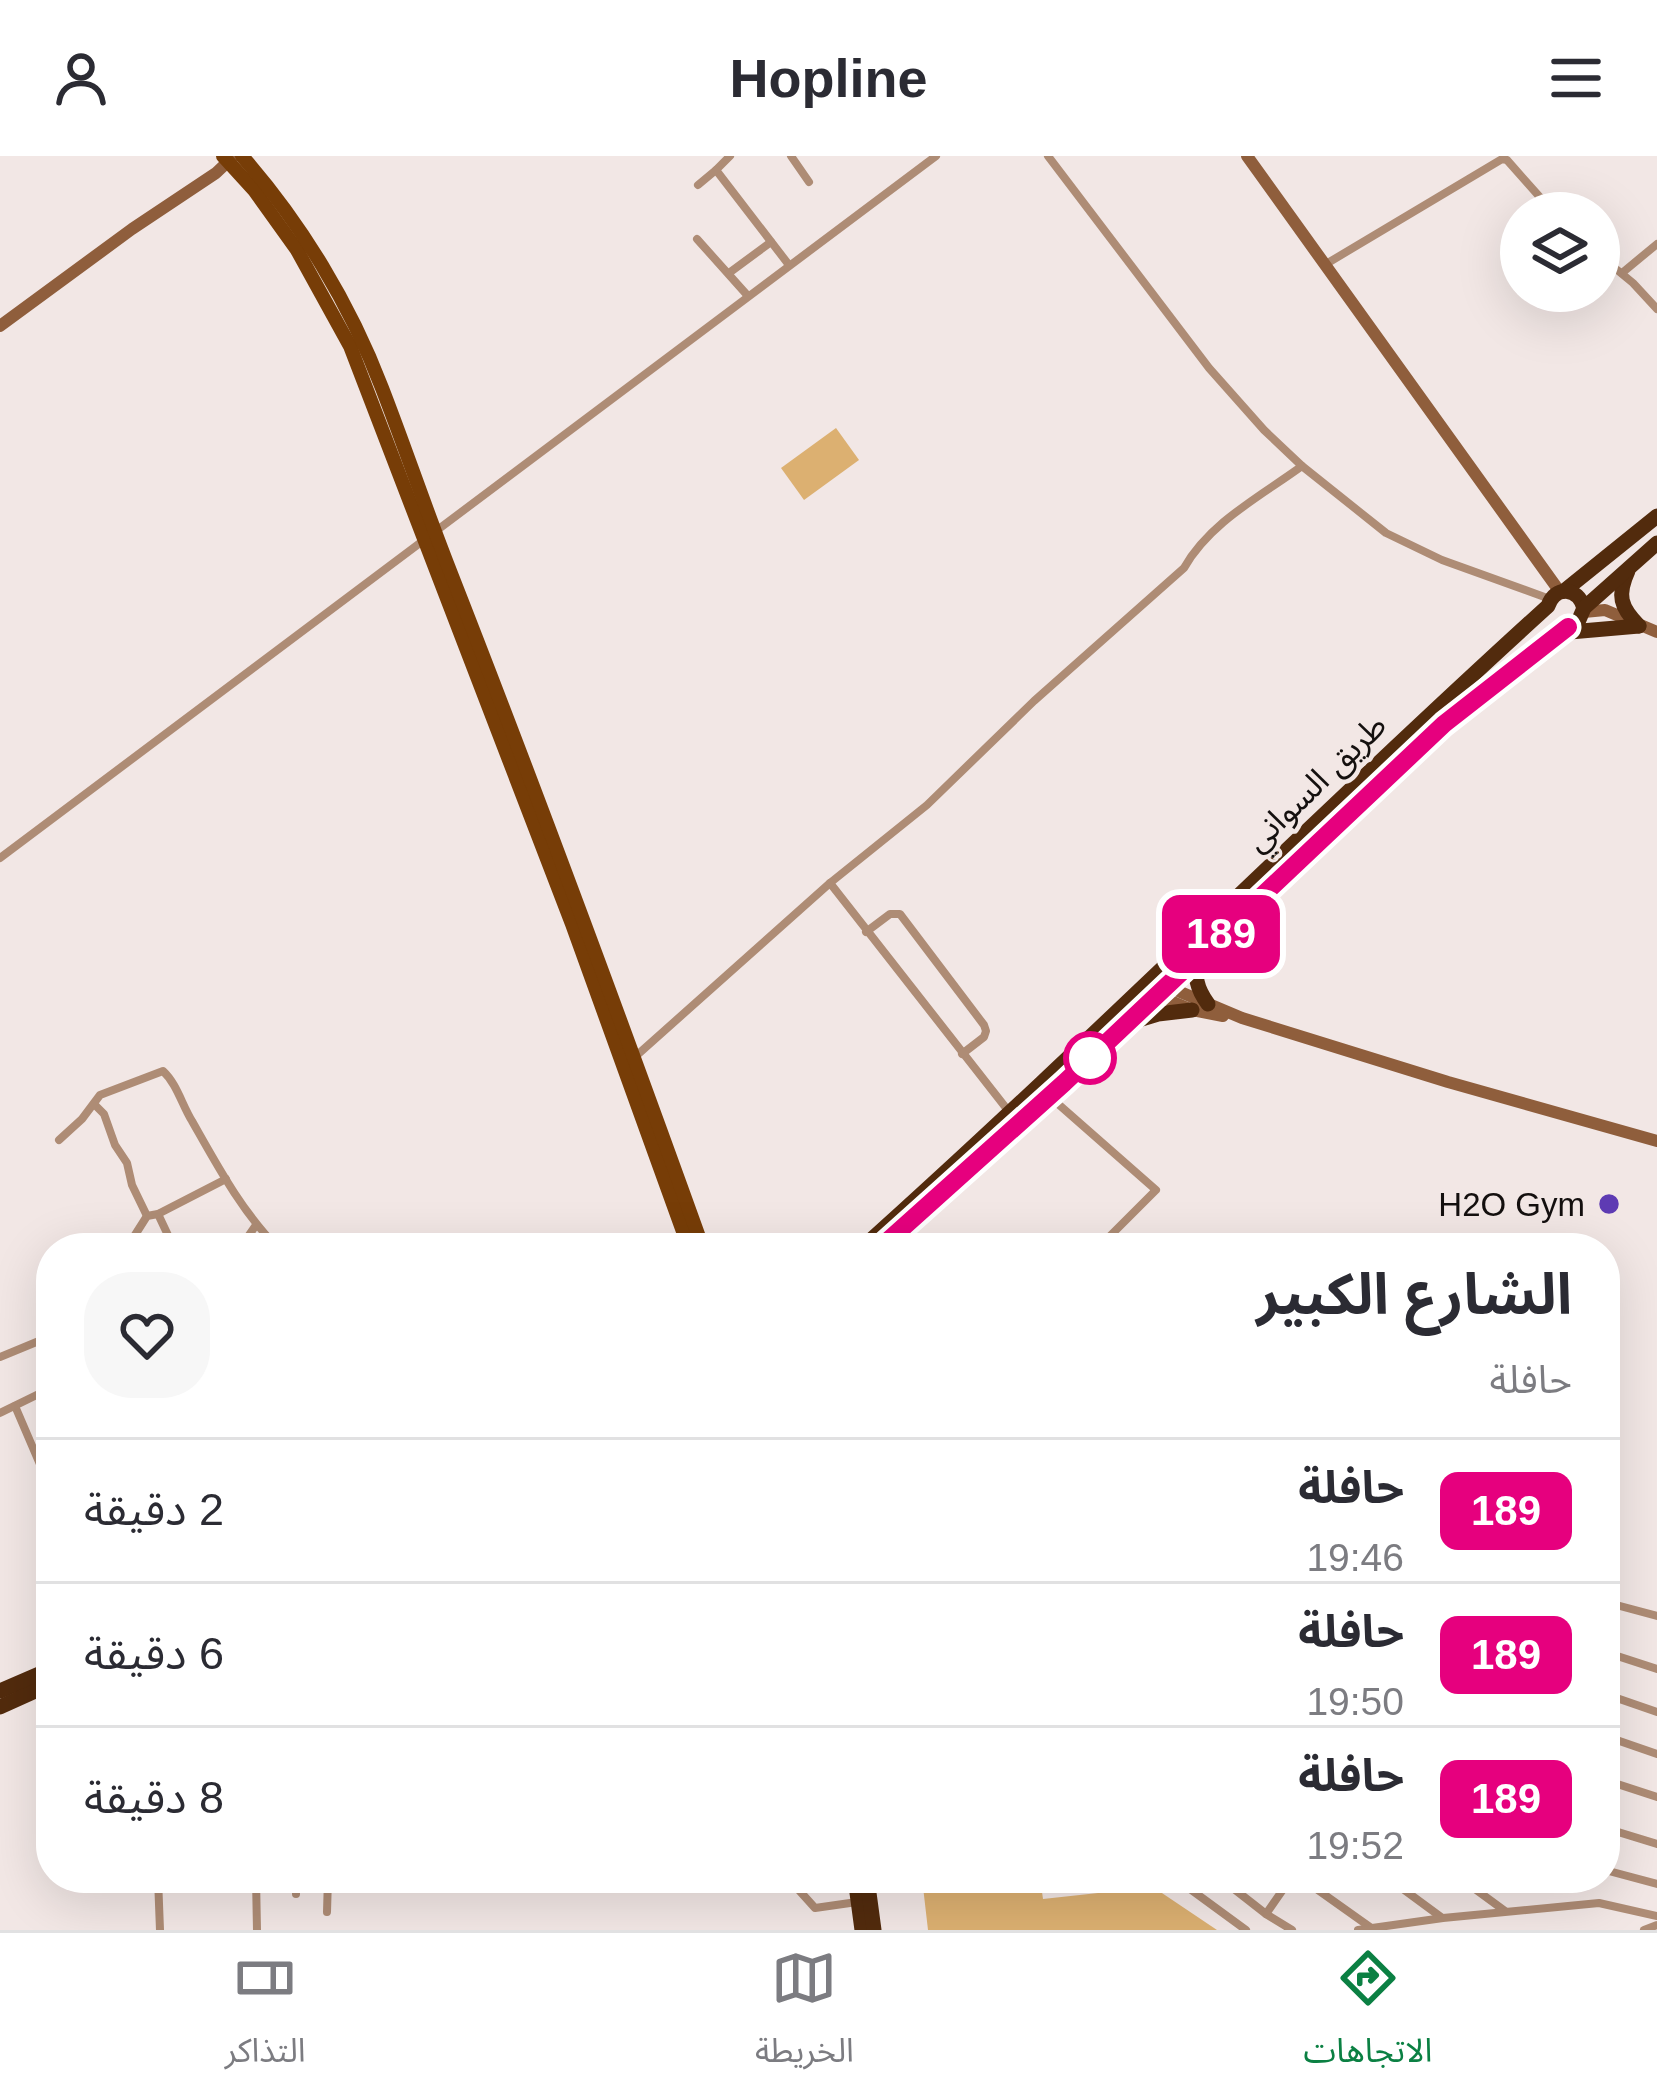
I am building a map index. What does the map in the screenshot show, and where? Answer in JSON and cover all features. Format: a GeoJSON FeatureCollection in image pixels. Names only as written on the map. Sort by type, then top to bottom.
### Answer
{"type":"FeatureCollection","features":[{"type":"Feature","properties":{"kind":"highway","name":"طريق السواني"},"geometry":{"type":"LineString","coordinates":[[897,1233],[1126,1024],[1155,988],[1420,724],[1555,597],[1657,516]]}},
{"type":"Feature","properties":{"kind":"highway"},"geometry":{"type":"LineString","coordinates":[[1639,626],[1562,632],[1553,622],[1555,597],[1579,597],[1584,610],[1657,543]]}},
{"type":"Feature","properties":{"kind":"highway"},"geometry":{"type":"LineString","coordinates":[[1628,569],[1620,600],[1639,626]]}},
{"type":"Feature","properties":{"kind":"highway","name":"طريق السواني"},"geometry":{"type":"LineString","coordinates":[[879,1233],[1201,952],[1444,724],[1578,622],[1584,610]]}},
{"type":"Feature","properties":{"kind":"highway"},"geometry":{"type":"LineString","coordinates":[[1126,1024],[1200,1007],[1196,973],[1201,952]]}},
{"type":"Feature","properties":{"kind":"highway"},"geometry":{"type":"LineString","coordinates":[[0,1691],[36,1676]]}},
{"type":"Feature","properties":{"kind":"highway"},"geometry":{"type":"LineString","coordinates":[[0,1707],[36,1691]]}},
{"type":"Feature","properties":{"kind":"highway"},"geometry":{"type":"LineString","coordinates":[[857,1893],[862,1930]]}},
{"type":"Feature","properties":{"kind":"highway"},"geometry":{"type":"LineString","coordinates":[[869,1893],[874,1930]]}},
{"type":"Feature","properties":{"kind":"main road"},"geometry":{"type":"LineString","coordinates":[[232,157],[285,210],[319,261],[381,386],[429,535],[697,1233]]}},
{"type":"Feature","properties":{"kind":"main road"},"geometry":{"type":"LineString","coordinates":[[630,1063],[684,1233]]}},
{"type":"Feature","properties":{"kind":"street"},"geometry":{"type":"LineString","coordinates":[[698,184],[730,156]]}},
{"type":"Feature","properties":{"kind":"street"},"geometry":{"type":"LineString","coordinates":[[791,156],[809,182]]}},
{"type":"Feature","properties":{"kind":"street"},"geometry":{"type":"LineString","coordinates":[[0,858],[936,156]]}},
{"type":"Feature","properties":{"kind":"street"},"geometry":{"type":"LineString","coordinates":[[1048,156],[1209,368],[1302,466],[1386,532],[1442,560],[1555,597]]}},
{"type":"Feature","properties":{"kind":"street"},"geometry":{"type":"LineString","coordinates":[[1247,156],[1555,597]]}},
{"type":"Feature","properties":{"kind":"street"},"geometry":{"type":"LineString","coordinates":[[0,326],[232,157]]}},
{"type":"Feature","properties":{"kind":"street"},"geometry":{"type":"LineString","coordinates":[[1326,264],[1502,159],[1535,192]]}},
{"type":"Feature","properties":{"kind":"street"},"geometry":{"type":"LineString","coordinates":[[716,170],[789,266]]}},
{"type":"Feature","properties":{"kind":"street"},"geometry":{"type":"LineString","coordinates":[[697,239],[748,296]]}},
{"type":"Feature","properties":{"kind":"street"},"geometry":{"type":"LineString","coordinates":[[728,273],[771,242]]}},
{"type":"Feature","properties":{"kind":"street"},"geometry":{"type":"LineString","coordinates":[[1657,244],[1622,273],[1657,309]]}},
{"type":"Feature","properties":{"kind":"street"},"geometry":{"type":"LineString","coordinates":[[630,1063],[830,883],[927,805],[1034,701],[1184,568],[1195,547],[1233,513],[1302,466]]}},
{"type":"Feature","properties":{"kind":"street"},"geometry":{"type":"LineString","coordinates":[[1584,610],[1604,610],[1657,632]]}},
{"type":"Feature","properties":{"kind":"street"},"geometry":{"type":"LineString","coordinates":[[830,883],[1011,1114]]}},
{"type":"Feature","properties":{"kind":"street"},"geometry":{"type":"LineString","coordinates":[[866,932],[890,914],[900,914],[984,1025],[984,1036],[962,1054]]}},
{"type":"Feature","properties":{"kind":"street"},"geometry":{"type":"LineString","coordinates":[[1155,988],[1200,1007],[1657,1142]]}},
{"type":"Feature","properties":{"kind":"street"},"geometry":{"type":"LineString","coordinates":[[59,1140],[105,1092],[163,1071],[264,1233]]}},
{"type":"Feature","properties":{"kind":"street"},"geometry":{"type":"LineString","coordinates":[[1049,1096],[1156,1190],[1113,1233]]}},
{"type":"Feature","properties":{"kind":"street"},"geometry":{"type":"LineString","coordinates":[[94,1103],[104,1114],[133,1185],[164,1233]]}},
{"type":"Feature","properties":{"kind":"street"},"geometry":{"type":"LineString","coordinates":[[138,1233],[153,1215],[226,1179]]}},
{"type":"Feature","properties":{"kind":"street"},"geometry":{"type":"LineString","coordinates":[[250,1233],[256,1225]]}},
{"type":"Feature","properties":{"kind":"street"},"geometry":{"type":"LineString","coordinates":[[0,1357],[36,1342]]}},
{"type":"Feature","properties":{"kind":"street"},"geometry":{"type":"LineString","coordinates":[[0,1413],[36,1396]]}},
{"type":"Feature","properties":{"kind":"street"},"geometry":{"type":"LineString","coordinates":[[15,1406],[36,1455]]}},
{"type":"Feature","properties":{"kind":"street"},"geometry":{"type":"LineString","coordinates":[[1620,1605],[1657,1616]]}},
{"type":"Feature","properties":{"kind":"street"},"geometry":{"type":"LineString","coordinates":[[1620,1657],[1657,1669]]}},
{"type":"Feature","properties":{"kind":"street"},"geometry":{"type":"LineString","coordinates":[[1620,1699],[1657,1712]]}},
{"type":"Feature","properties":{"kind":"street"},"geometry":{"type":"LineString","coordinates":[[1620,1741],[1657,1754]]}},
{"type":"Feature","properties":{"kind":"street"},"geometry":{"type":"LineString","coordinates":[[1620,1785],[1657,1797]]}},
{"type":"Feature","properties":{"kind":"street"},"geometry":{"type":"LineString","coordinates":[[1620,1833],[1657,1844]]}},
{"type":"Feature","properties":{"kind":"street"},"geometry":{"type":"LineString","coordinates":[[1620,1874],[1657,1884]]}},
{"type":"Feature","properties":{"kind":"street"},"geometry":{"type":"LineString","coordinates":[[159,1893],[160,1930]]}},
{"type":"Feature","properties":{"kind":"street"},"geometry":{"type":"LineString","coordinates":[[256,1893],[257,1930]]}},
{"type":"Feature","properties":{"kind":"street"},"geometry":{"type":"LineString","coordinates":[[327,1912],[328,1893]]}},
{"type":"Feature","properties":{"kind":"street"},"geometry":{"type":"LineString","coordinates":[[802,1893],[815,1908],[858,1902]]}},
{"type":"Feature","properties":{"kind":"street"},"geometry":{"type":"LineString","coordinates":[[1195,1893],[1246,1930]]}},
{"type":"Feature","properties":{"kind":"street"},"geometry":{"type":"LineString","coordinates":[[1239,1893],[1292,1930]]}},
{"type":"Feature","properties":{"kind":"street"},"geometry":{"type":"LineString","coordinates":[[1266,1914],[1281,1893]]}},
{"type":"Feature","properties":{"kind":"street"},"geometry":{"type":"LineString","coordinates":[[1322,1893],[1371,1928]]}},
{"type":"Feature","properties":{"kind":"street"},"geometry":{"type":"LineString","coordinates":[[1409,1893],[1443,1918]]}},
{"type":"Feature","properties":{"kind":"street"},"geometry":{"type":"LineString","coordinates":[[1481,1893],[1507,1912]]}},
{"type":"Feature","properties":{"kind":"street"},"geometry":{"type":"LineString","coordinates":[[1358,1930],[1604,1903],[1642,1912],[1657,1922],[1633,1930]]}},
{"type":"Feature","properties":{"kind":"shaded area"},"geometry":{"type":"Polygon","coordinates":[[[836,428],[859,460],[804,500],[781,468],[836,428]]]}},
{"type":"Feature","properties":{"kind":"shaded area"},"geometry":{"type":"Polygon","coordinates":[[[924,1893],[1042,1893],[1043,1899],[1162,1893],[1217,1930],[928,1930],[924,1893]]]}},
{"type":"Feature","properties":{"kind":"bus line","name":"189"},"geometry":{"type":"LineString","coordinates":[[897,1233],[1064,1083],[1444,724],[1568,627]]}},
{"type":"Feature","properties":{"kind":"place","name":"H2O Gym"},"geometry":{"type":"Point","coordinates":[1609,1204]}}]}
